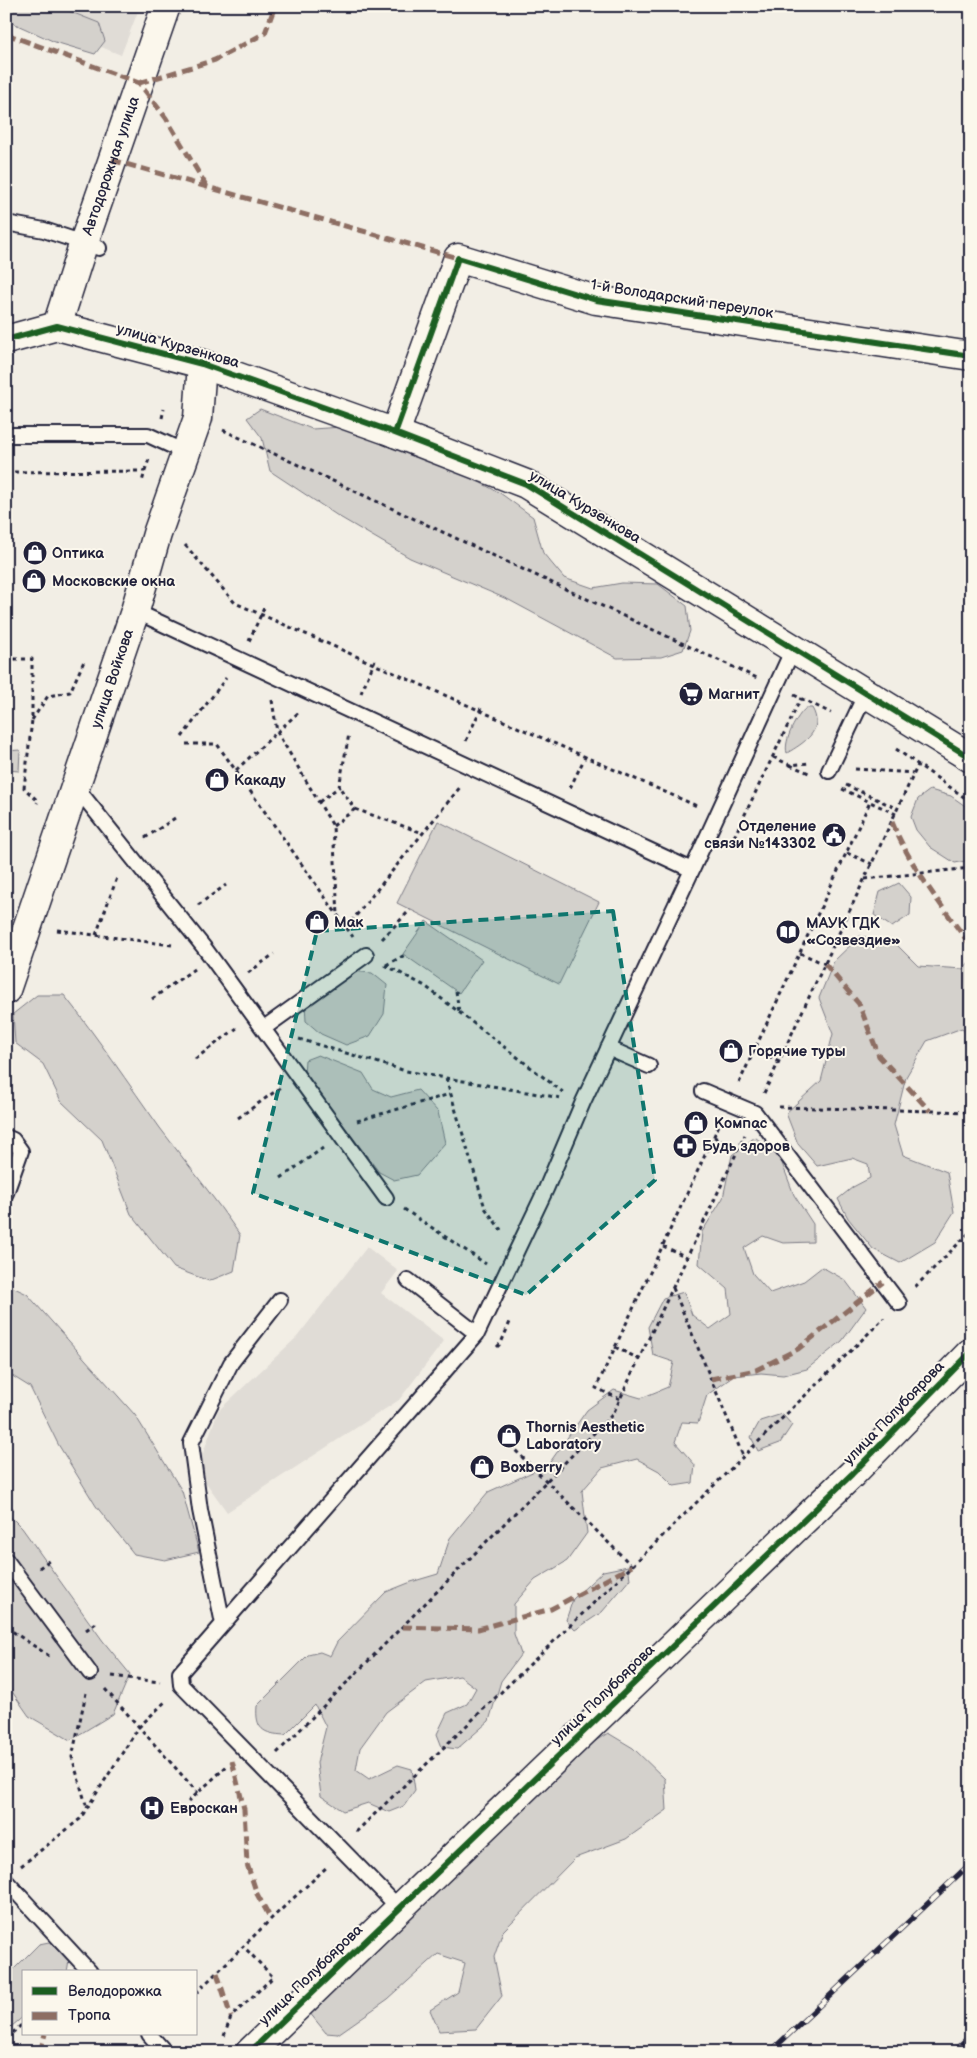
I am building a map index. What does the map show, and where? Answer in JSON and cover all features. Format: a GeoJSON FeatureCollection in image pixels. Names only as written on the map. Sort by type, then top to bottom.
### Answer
{"type":"FeatureCollection","features":[{"type":"Feature","properties":{"kind":"street","name":"Автодорожная улица"},"geometry":{"type":"LineString","coordinates":[[57,326],[92,245],[166,6]]}},
{"type":"Feature","properties":{"kind":"street","name":"1-й Володарский переулок"},"geometry":{"type":"LineString","coordinates":[[395,432],[458,258],[596,300],[971,356]]}},
{"type":"Feature","properties":{"kind":"street"},"geometry":{"type":"LineString","coordinates":[[6,340],[57,326]]}},
{"type":"Feature","properties":{"kind":"street","name":"улица Курзенкова"},"geometry":{"type":"LineString","coordinates":[[57,326],[202,364],[239,376],[395,432],[526,484],[971,758]]}},
{"type":"Feature","properties":{"kind":"street","name":"улица Войкова"},"geometry":{"type":"LineString","coordinates":[[6,990],[135,611],[162,518],[198,418],[202,364]]}},
{"type":"Feature","properties":{"kind":"street","name":"улица Полубоярова"},"geometry":{"type":"LineString","coordinates":[[250,2052],[852,1474],[971,1352]]}},
{"type":"Feature","properties":{"kind":"lane"},"geometry":{"type":"LineString","coordinates":[[6,223],[44,230],[92,245]]}},
{"type":"Feature","properties":{"kind":"lane"},"geometry":{"type":"LineString","coordinates":[[6,436],[148,435],[186,452]]}},
{"type":"Feature","properties":{"kind":"lane"},"geometry":{"type":"LineString","coordinates":[[135,611],[692,870]]}},
{"type":"Feature","properties":{"kind":"lane"},"geometry":{"type":"LineString","coordinates":[[399,1908],[181,1685],[180,1673],[477,1334],[546,1189],[608,1048],[793,649]]}},
{"type":"Feature","properties":{"kind":"lane"},"geometry":{"type":"LineString","coordinates":[[832,766],[866,693]]}},
{"type":"Feature","properties":{"kind":"lane"},"geometry":{"type":"LineString","coordinates":[[76,787],[209,953],[386,1198]]}},
{"type":"Feature","properties":{"kind":"lane"},"geometry":{"type":"LineString","coordinates":[[264,1028],[366,956]]}},
{"type":"Feature","properties":{"kind":"lane"},"geometry":{"type":"LineString","coordinates":[[608,1048],[649,1066]]}},
{"type":"Feature","properties":{"kind":"lane"},"geometry":{"type":"LineString","coordinates":[[703,1091],[756,1110],[899,1303]]}},
{"type":"Feature","properties":{"kind":"lane"},"geometry":{"type":"LineString","coordinates":[[6,1138],[13,1140],[21,1152],[6,1194]]}},
{"type":"Feature","properties":{"kind":"lane"},"geometry":{"type":"LineString","coordinates":[[408,1280],[477,1334]]}},
{"type":"Feature","properties":{"kind":"lane"},"geometry":{"type":"LineString","coordinates":[[223,1624],[200,1510],[191,1443],[231,1363],[280,1300]]}},
{"type":"Feature","properties":{"kind":"lane"},"geometry":{"type":"LineString","coordinates":[[6,1560],[90,1673]]}},
{"type":"Feature","properties":{"kind":"lane"},"geometry":{"type":"LineString","coordinates":[[10,1876],[88,1970]]}},
{"type":"Feature","properties":{"kind":"lane"},"geometry":{"type":"LineString","coordinates":[[152,2036],[165,2052]]}},
{"type":"Feature","properties":{"kind":"path"},"geometry":{"type":"LineString","coordinates":[[216,426],[852,723]]}},
{"type":"Feature","properties":{"kind":"path"},"geometry":{"type":"LineString","coordinates":[[6,472],[145,471],[140,489]]}},
{"type":"Feature","properties":{"kind":"path"},"geometry":{"type":"LineString","coordinates":[[162,518],[235,603],[374,662],[704,810]]}},
{"type":"Feature","properties":{"kind":"path"},"geometry":{"type":"LineString","coordinates":[[32,720],[48,696],[70,692],[88,653]]}},
{"type":"Feature","properties":{"kind":"path"},"geometry":{"type":"LineString","coordinates":[[6,659],[32,659],[32,720],[24,788],[38,801],[35,810]]}},
{"type":"Feature","properties":{"kind":"path"},"geometry":{"type":"LineString","coordinates":[[374,662],[353,712],[340,788],[355,809],[423,833]]}},
{"type":"Feature","properties":{"kind":"path"},"geometry":{"type":"LineString","coordinates":[[268,672],[277,732],[333,826],[338,916]]}},
{"type":"Feature","properties":{"kind":"path"},"geometry":{"type":"LineString","coordinates":[[236,770],[317,696]]}},
{"type":"Feature","properties":{"kind":"path"},"geometry":{"type":"LineString","coordinates":[[458,761],[480,709]]}},
{"type":"Feature","properties":{"kind":"path"},"geometry":{"type":"LineString","coordinates":[[186,744],[217,744],[366,956],[426,986],[558,1090],[584,1102]]}},
{"type":"Feature","properties":{"kind":"path"},"geometry":{"type":"LineString","coordinates":[[894,748],[971,802]]}},
{"type":"Feature","properties":{"kind":"path"},"geometry":{"type":"LineString","coordinates":[[561,809],[587,753]]}},
{"type":"Feature","properties":{"kind":"path"},"geometry":{"type":"LineString","coordinates":[[773,757],[806,772]]}},
{"type":"Feature","properties":{"kind":"path"},"geometry":{"type":"LineString","coordinates":[[801,764],[810,768]]}},
{"type":"Feature","properties":{"kind":"path"},"geometry":{"type":"LineString","coordinates":[[790,765],[832,766],[914,773]]}},
{"type":"Feature","properties":{"kind":"path"},"geometry":{"type":"LineString","coordinates":[[273,1757],[613,1414],[918,765]]}},
{"type":"Feature","properties":{"kind":"path"},"geometry":{"type":"LineString","coordinates":[[346,928],[475,769]]}},
{"type":"Feature","properties":{"kind":"path"},"geometry":{"type":"LineString","coordinates":[[845,784],[898,809]]}},
{"type":"Feature","properties":{"kind":"path"},"geometry":{"type":"LineString","coordinates":[[318,802],[340,788]]}},
{"type":"Feature","properties":{"kind":"path"},"geometry":{"type":"LineString","coordinates":[[737,1086],[870,802],[896,814]]}},
{"type":"Feature","properties":{"kind":"path"},"geometry":{"type":"LineString","coordinates":[[333,826],[355,809]]}},
{"type":"Feature","properties":{"kind":"path"},"geometry":{"type":"LineString","coordinates":[[96,935],[127,850],[178,816]]}},
{"type":"Feature","properties":{"kind":"path"},"geometry":{"type":"LineString","coordinates":[[847,853],[872,864]]}},
{"type":"Feature","properties":{"kind":"path"},"geometry":{"type":"LineString","coordinates":[[865,879],[971,868]]}},
{"type":"Feature","properties":{"kind":"path"},"geometry":{"type":"LineString","coordinates":[[180,917],[226,885]]}},
{"type":"Feature","properties":{"kind":"path"},"geometry":{"type":"LineString","coordinates":[[366,956],[410,910]]}},
{"type":"Feature","properties":{"kind":"path"},"geometry":{"type":"LineString","coordinates":[[51,929],[209,953]]}},
{"type":"Feature","properties":{"kind":"path"},"geometry":{"type":"LineString","coordinates":[[152,999],[209,953]]}},
{"type":"Feature","properties":{"kind":"path"},"geometry":{"type":"LineString","coordinates":[[800,953],[825,964]]}},
{"type":"Feature","properties":{"kind":"path"},"geometry":{"type":"LineString","coordinates":[[231,984],[274,954]]}},
{"type":"Feature","properties":{"kind":"path"},"geometry":{"type":"LineString","coordinates":[[386,965],[405,956]]}},
{"type":"Feature","properties":{"kind":"path"},"geometry":{"type":"LineString","coordinates":[[456,991],[459,1012]]}},
{"type":"Feature","properties":{"kind":"path"},"geometry":{"type":"LineString","coordinates":[[195,1059],[255,1015]]}},
{"type":"Feature","properties":{"kind":"path"},"geometry":{"type":"LineString","coordinates":[[264,1028],[381,1064],[446,1078],[584,1102]]}},
{"type":"Feature","properties":{"kind":"path"},"geometry":{"type":"LineString","coordinates":[[754,1050],[779,1062]]}},
{"type":"Feature","properties":{"kind":"path"},"geometry":{"type":"LineString","coordinates":[[238,1118],[298,1075]]}},
{"type":"Feature","properties":{"kind":"path"},"geometry":{"type":"LineString","coordinates":[[446,1078],[485,1208],[516,1250]]}},
{"type":"Feature","properties":{"kind":"path"},"geometry":{"type":"LineString","coordinates":[[281,1178],[339,1131],[450,1094]]}},
{"type":"Feature","properties":{"kind":"path"},"geometry":{"type":"LineString","coordinates":[[756,1110],[971,1112]]}},
{"type":"Feature","properties":{"kind":"path"},"geometry":{"type":"LineString","coordinates":[[620,1399],[596,1388],[722,1120]]}},
{"type":"Feature","properties":{"kind":"path"},"geometry":{"type":"LineString","coordinates":[[714,1137],[738,1148]]}},
{"type":"Feature","properties":{"kind":"path"},"geometry":{"type":"LineString","coordinates":[[386,1198],[504,1276]]}},
{"type":"Feature","properties":{"kind":"path"},"geometry":{"type":"LineString","coordinates":[[198,1991],[343,1852],[352,1836],[632,1566],[971,1231]]}},
{"type":"Feature","properties":{"kind":"path"},"geometry":{"type":"LineString","coordinates":[[663,1246],[687,1257]]}},
{"type":"Feature","properties":{"kind":"path"},"geometry":{"type":"LineString","coordinates":[[673,1287],[743,1456]]}},
{"type":"Feature","properties":{"kind":"path"},"geometry":{"type":"LineString","coordinates":[[615,1347],[639,1359]]}},
{"type":"Feature","properties":{"kind":"path"},"geometry":{"type":"LineString","coordinates":[[510,1445],[632,1566]]}},
{"type":"Feature","properties":{"kind":"path"},"geometry":{"type":"LineString","coordinates":[[6,1514],[13,1508]]}},
{"type":"Feature","properties":{"kind":"path"},"geometry":{"type":"LineString","coordinates":[[6,1627],[46,1655],[90,1673],[181,1685]]}},
{"type":"Feature","properties":{"kind":"path"},"geometry":{"type":"LineString","coordinates":[[90,1673],[198,1793]]}},
{"type":"Feature","properties":{"kind":"path"},"geometry":{"type":"LineString","coordinates":[[87,1809],[72,1757],[90,1673]]}},
{"type":"Feature","properties":{"kind":"path"},"geometry":{"type":"LineString","coordinates":[[10,1876],[80,1819],[139,1727],[181,1685]]}},
{"type":"Feature","properties":{"kind":"path"},"geometry":{"type":"LineString","coordinates":[[188,1802],[244,1750]]}},
{"type":"Feature","properties":{"kind":"path"},"geometry":{"type":"LineString","coordinates":[[224,2036],[232,2017],[273,1977],[243,1946]]}},
{"type":"Feature","properties":{"kind":"path"},"geometry":{"type":"LineString","coordinates":[[6,2038],[22,2025]]}},
{"type":"Feature","properties":{"kind":"highlighted area"},"geometry":{"type":"Polygon","coordinates":[[[613,911],[655,1180],[526,1295],[253,1193],[317,931],[613,911]]]}},
{"type":"Feature","properties":{"kind":"shaded area"},"geometry":{"type":"Polygon","coordinates":[[[6,6],[140,6],[121,55],[6,8],[6,6]]]}},
{"type":"Feature","properties":{"kind":"shaded area"},"geometry":{"type":"Polygon","coordinates":[[[6,6],[56,6],[99,23],[105,41],[95,54],[55,42],[6,20],[6,6]]]}},
{"type":"Feature","properties":{"kind":"shaded area"},"geometry":{"type":"Polygon","coordinates":[[[260,409],[312,429],[342,427],[420,451],[500,493],[533,517],[543,553],[564,578],[593,588],[622,583],[658,584],[687,606],[690,631],[683,650],[661,657],[617,658],[509,600],[410,558],[338,516],[270,471],[262,438],[247,418],[260,409]]]}},
{"type":"Feature","properties":{"kind":"shaded area"},"geometry":{"type":"Polygon","coordinates":[[[806,708],[812,708],[816,723],[814,729],[806,740],[787,753],[786,748],[789,735],[802,711],[806,708]]]}},
{"type":"Feature","properties":{"kind":"shaded area"},"geometry":{"type":"Polygon","coordinates":[[[20,750],[19,771],[6,770],[6,751],[20,750]]]}},
{"type":"Feature","properties":{"kind":"shaded area"},"geometry":{"type":"Polygon","coordinates":[[[930,790],[951,796],[971,810],[971,860],[955,863],[930,847],[916,830],[911,817],[918,799],[930,790]]]}},
{"type":"Feature","properties":{"kind":"shaded area"},"geometry":{"type":"Polygon","coordinates":[[[438,821],[599,902],[559,984],[397,903],[438,821]]]}},
{"type":"Feature","properties":{"kind":"shaded area"},"geometry":{"type":"Polygon","coordinates":[[[899,883],[911,897],[910,915],[892,927],[874,915],[880,892],[899,883]]]}},
{"type":"Feature","properties":{"kind":"shaded area"},"geometry":{"type":"Polygon","coordinates":[[[426,921],[482,960],[459,993],[403,954],[426,921]]]}},
{"type":"Feature","properties":{"kind":"shaded area"},"geometry":{"type":"Polygon","coordinates":[[[860,936],[894,942],[918,966],[963,969],[971,960],[971,1043],[962,1028],[927,1041],[906,1077],[894,1125],[903,1155],[947,1172],[954,1212],[935,1242],[900,1263],[873,1249],[848,1218],[838,1199],[853,1187],[870,1178],[868,1164],[852,1158],[817,1166],[798,1144],[786,1113],[821,1081],[833,1034],[819,998],[834,961],[860,936]]]}},
{"type":"Feature","properties":{"kind":"shaded area"},"geometry":{"type":"Polygon","coordinates":[[[351,971],[372,973],[387,985],[384,1014],[370,1036],[346,1045],[321,1034],[306,1021],[305,1003],[351,971]]]}},
{"type":"Feature","properties":{"kind":"shaded area"},"geometry":{"type":"Polygon","coordinates":[[[37,995],[64,995],[160,1128],[211,1194],[240,1235],[234,1271],[209,1281],[174,1268],[131,1214],[102,1140],[61,1101],[43,1064],[15,1043],[13,1014],[37,995]]]}},
{"type":"Feature","properties":{"kind":"shaded area"},"geometry":{"type":"Polygon","coordinates":[[[318,1055],[363,1073],[373,1089],[391,1097],[418,1090],[438,1112],[445,1143],[417,1175],[394,1180],[379,1172],[304,1073],[305,1060],[318,1055]]]}},
{"type":"Feature","properties":{"kind":"shaded area"},"geometry":{"type":"Polygon","coordinates":[[[755,1137],[780,1158],[794,1195],[813,1224],[813,1242],[783,1243],[763,1236],[744,1248],[753,1274],[770,1293],[804,1281],[822,1267],[845,1280],[866,1308],[842,1341],[807,1369],[783,1375],[761,1373],[734,1376],[707,1395],[698,1423],[682,1422],[675,1442],[695,1465],[693,1483],[674,1486],[659,1471],[637,1459],[602,1468],[582,1491],[587,1533],[567,1561],[535,1580],[514,1604],[514,1634],[521,1654],[501,1681],[489,1721],[457,1749],[442,1747],[437,1734],[447,1713],[467,1704],[476,1688],[460,1676],[426,1682],[386,1712],[360,1748],[356,1770],[369,1779],[398,1765],[412,1769],[415,1790],[404,1806],[389,1812],[368,1803],[343,1811],[321,1796],[317,1763],[326,1727],[315,1705],[285,1735],[271,1733],[262,1729],[257,1720],[257,1706],[308,1655],[320,1652],[330,1656],[337,1642],[386,1592],[438,1574],[450,1538],[488,1492],[548,1465],[587,1410],[614,1390],[641,1398],[668,1387],[674,1362],[653,1355],[648,1327],[663,1298],[684,1292],[692,1315],[710,1329],[731,1314],[728,1289],[699,1264],[702,1232],[723,1198],[732,1155],[755,1137]]]}},
{"type":"Feature","properties":{"kind":"shaded area"},"geometry":{"type":"Polygon","coordinates":[[[367,1247],[398,1271],[381,1293],[444,1341],[399,1400],[227,1512],[197,1470],[218,1411],[297,1337],[367,1247]]]}},
{"type":"Feature","properties":{"kind":"shaded area"},"geometry":{"type":"Polygon","coordinates":[[[6,1284],[27,1294],[135,1415],[182,1491],[199,1552],[165,1560],[134,1554],[96,1506],[58,1444],[30,1387],[6,1372],[6,1284]]]}},
{"type":"Feature","properties":{"kind":"shaded area"},"geometry":{"type":"Polygon","coordinates":[[[782,1414],[792,1425],[780,1443],[758,1451],[751,1437],[760,1421],[782,1414]]]}},
{"type":"Feature","properties":{"kind":"shaded area"},"geometry":{"type":"Polygon","coordinates":[[[6,1512],[22,1528],[103,1641],[130,1674],[113,1714],[70,1740],[29,1716],[6,1683],[6,1512]]]}},
{"type":"Feature","properties":{"kind":"shaded area"},"geometry":{"type":"Polygon","coordinates":[[[628,1566],[630,1579],[602,1612],[575,1630],[566,1620],[573,1599],[603,1571],[628,1566]]]}},
{"type":"Feature","properties":{"kind":"shaded area"},"geometry":{"type":"Polygon","coordinates":[[[608,1733],[633,1748],[665,1779],[667,1810],[626,1839],[575,1858],[503,1931],[494,1957],[502,1996],[476,2029],[439,2031],[430,2010],[458,1992],[465,1963],[438,1954],[388,1999],[338,2034],[326,2033],[309,2012],[562,1762],[608,1733]]]}},
{"type":"Feature","properties":{"kind":"shaded area"},"geometry":{"type":"Polygon","coordinates":[[[54,1941],[69,1960],[67,1970],[22,1970],[22,2018],[6,2031],[6,1977],[39,1944],[54,1941]]]}},
{"type":"Feature","properties":{"kind":"railway"},"geometry":{"type":"LineString","coordinates":[[770,2052],[971,1863]]}},
{"type":"Feature","properties":{"kind":"railway"},"geometry":{"type":"LineString","coordinates":[[953,2052],[971,2035]]}},
{"type":"Feature","properties":{"kind":"marked path"},"geometry":{"type":"LineString","coordinates":[[139,83],[215,60],[265,33],[275,6]]}},
{"type":"Feature","properties":{"kind":"marked path"},"geometry":{"type":"LineString","coordinates":[[6,34],[139,83],[166,118],[207,187]]}},
{"type":"Feature","properties":{"kind":"marked path"},"geometry":{"type":"LineString","coordinates":[[112,160],[458,258]]}},
{"type":"Feature","properties":{"kind":"marked path"},"geometry":{"type":"LineString","coordinates":[[892,822],[918,871],[971,946]]}},
{"type":"Feature","properties":{"kind":"marked path"},"geometry":{"type":"LineString","coordinates":[[825,964],[859,1004],[879,1056],[930,1111]]}},
{"type":"Feature","properties":{"kind":"marked path"},"geometry":{"type":"LineString","coordinates":[[711,1379],[756,1370],[798,1349],[883,1282]]}},
{"type":"Feature","properties":{"kind":"marked path"},"geometry":{"type":"LineString","coordinates":[[402,1627],[478,1629],[551,1609],[632,1566]]}},
{"type":"Feature","properties":{"kind":"marked path"},"geometry":{"type":"LineString","coordinates":[[232,1761],[244,1809],[247,1864],[257,1894],[271,1919]]}},
{"type":"Feature","properties":{"kind":"marked path"},"geometry":{"type":"LineString","coordinates":[[217,1973],[231,2017]]}},
{"type":"Feature","properties":{"kind":"marked path"},"geometry":{"type":"LineString","coordinates":[[40,2052],[44,2036]]}},
{"type":"Feature","properties":{"kind":"cycle path"},"geometry":{"type":"LineString","coordinates":[[395,433],[458,258],[596,300],[971,356]]}},
{"type":"Feature","properties":{"kind":"cycle path"},"geometry":{"type":"LineString","coordinates":[[6,340],[57,326],[202,364],[387,430],[526,484],[971,758]]}},
{"type":"Feature","properties":{"kind":"cycle path"},"geometry":{"type":"LineString","coordinates":[[250,2052],[852,1474],[971,1352]]}},
{"type":"Feature","properties":{"kind":"place","name":"Оптика"},"geometry":{"type":"Point","coordinates":[35,553]}},
{"type":"Feature","properties":{"kind":"place","name":"Московские окна"},"geometry":{"type":"Point","coordinates":[34,581]}},
{"type":"Feature","properties":{"kind":"place","name":"Магнит"},"geometry":{"type":"Point","coordinates":[691,694]}},
{"type":"Feature","properties":{"kind":"place","name":"Какаду"},"geometry":{"type":"Point","coordinates":[217,780]}},
{"type":"Feature","properties":{"kind":"place","name":"Отделение связи №143302"},"geometry":{"type":"Point","coordinates":[834,835]}},
{"type":"Feature","properties":{"kind":"place","name":"Мак"},"geometry":{"type":"Point","coordinates":[317,922]}},
{"type":"Feature","properties":{"kind":"place","name":"МАУК ГДК «Созвездие»"},"geometry":{"type":"Point","coordinates":[788,932]}},
{"type":"Feature","properties":{"kind":"place","name":"Горячие туры"},"geometry":{"type":"Point","coordinates":[731,1051]}},
{"type":"Feature","properties":{"kind":"place","name":"Компас"},"geometry":{"type":"Point","coordinates":[696,1123]}},
{"type":"Feature","properties":{"kind":"place","name":"Будь здоров"},"geometry":{"type":"Point","coordinates":[685,1146]}},
{"type":"Feature","properties":{"kind":"place","name":"Thornis Aesthetic Laboratory"},"geometry":{"type":"Point","coordinates":[509,1436]}},
{"type":"Feature","properties":{"kind":"place","name":"Boxberry"},"geometry":{"type":"Point","coordinates":[482,1467]}},
{"type":"Feature","properties":{"kind":"place","name":"Евроскан"},"geometry":{"type":"Point","coordinates":[152,1808]}}]}
